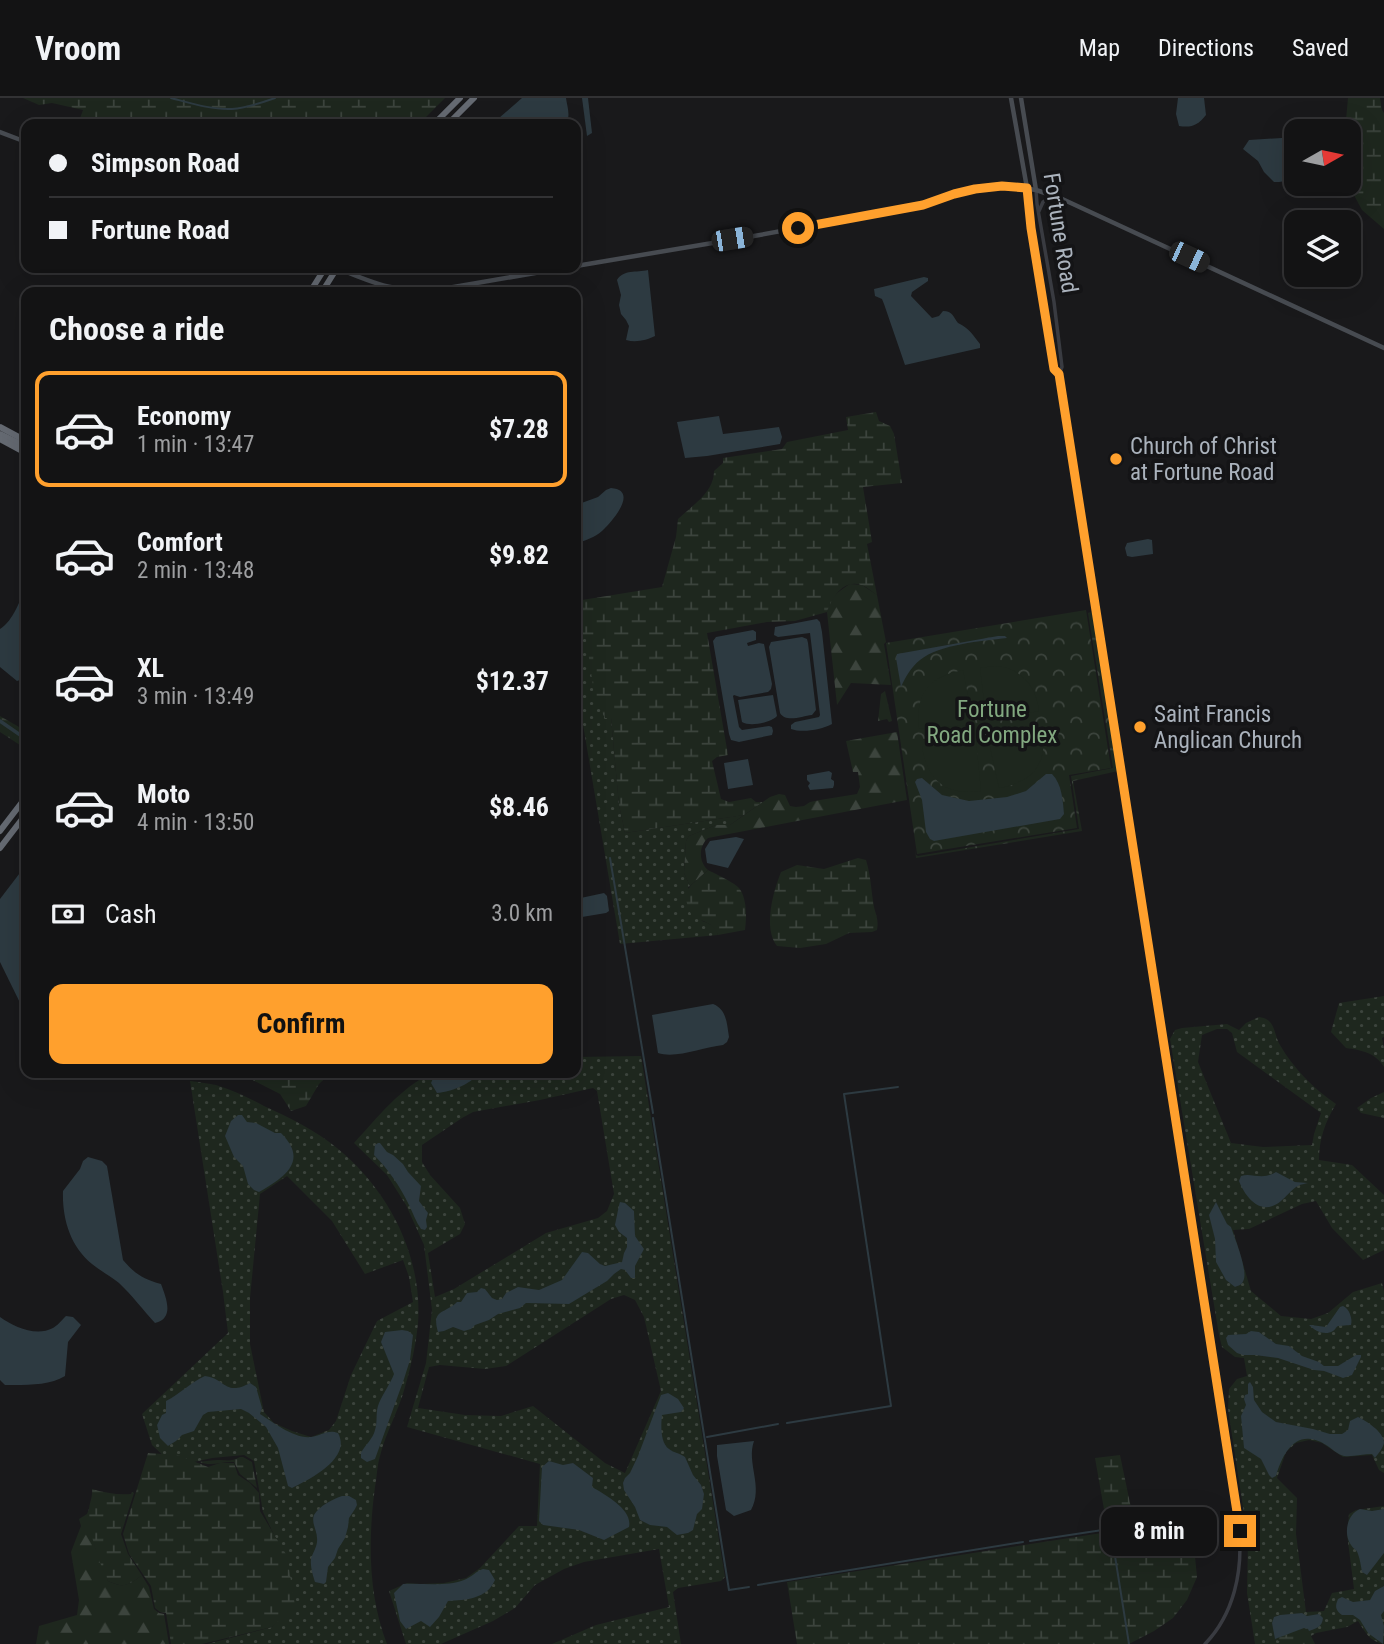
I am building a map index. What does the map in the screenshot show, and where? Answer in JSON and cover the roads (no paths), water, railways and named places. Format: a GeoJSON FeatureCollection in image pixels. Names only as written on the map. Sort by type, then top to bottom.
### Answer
{"type":"FeatureCollection","features":[{"type":"Feature","properties":{"kind":"highway"},"geometry":{"type":"LineString","coordinates":[[440,119],[460,98]]}},
{"type":"Feature","properties":{"kind":"highway"},"geometry":{"type":"LineString","coordinates":[[453,119],[474,98]]}},
{"type":"Feature","properties":{"kind":"highway"},"geometry":{"type":"LineString","coordinates":[[0,427],[21,438]]}},
{"type":"Feature","properties":{"kind":"highway"},"geometry":{"type":"LineString","coordinates":[[0,436],[21,445]]}},
{"type":"Feature","properties":{"kind":"highway"},"geometry":{"type":"LineString","coordinates":[[0,436],[21,450]]}},
{"type":"Feature","properties":{"kind":"highway"},"geometry":{"type":"LineString","coordinates":[[0,831],[21,804]]}},
{"type":"Feature","properties":{"kind":"highway"},"geometry":{"type":"LineString","coordinates":[[0,848],[21,821]]}},
{"type":"Feature","properties":{"kind":"main road","name":"Fortune Road"},"geometry":{"type":"LineString","coordinates":[[1011,98],[1027,188]]}},
{"type":"Feature","properties":{"kind":"main road","name":"Fortune Road"},"geometry":{"type":"LineString","coordinates":[[1021,98],[1036,190]]}},
{"type":"Feature","properties":{"kind":"main road"},"geometry":{"type":"LineString","coordinates":[[0,132],[21,140]]}},
{"type":"Feature","properties":{"kind":"main road"},"geometry":{"type":"LineString","coordinates":[[581,265],[923,205],[975,189],[1002,186],[1027,188],[1053,196],[1153,240],[1384,348]]}},
{"type":"Feature","properties":{"kind":"main road"},"geometry":{"type":"LineString","coordinates":[[349,273],[384,287]]}},
{"type":"Feature","properties":{"kind":"main road"},"geometry":{"type":"LineString","coordinates":[[446,287],[533,273]]}},
{"type":"Feature","properties":{"kind":"street","name":"Fortune Road"},"geometry":{"type":"LineString","coordinates":[[1027,188],[1054,369],[1059,374]]}},
{"type":"Feature","properties":{"kind":"street","name":"Fortune Road"},"geometry":{"type":"LineString","coordinates":[[1036,190],[1057,319],[1062,367],[1059,374],[1240,1531],[1241,1552],[1235,1592],[1225,1616],[1205,1644]]}},
{"type":"Feature","properties":{"kind":"street"},"geometry":{"type":"LineString","coordinates":[[1039,213],[1043,202],[1053,196]]}},
{"type":"Feature","properties":{"kind":"waterway"},"geometry":{"type":"LineString","coordinates":[[171,98],[224,109],[248,106],[275,98]]}},
{"type":"Feature","properties":{"kind":"waterway"},"geometry":{"type":"LineString","coordinates":[[0,721],[21,736]]}},
{"type":"Feature","properties":{"kind":"waterway"},"geometry":{"type":"LineString","coordinates":[[610,858],[653,1113]]}},
{"type":"Feature","properties":{"kind":"waterway"},"geometry":{"type":"LineString","coordinates":[[787,1423],[891,1406],[844,1094],[898,1087]]}},
{"type":"Feature","properties":{"kind":"waterway"},"geometry":{"type":"LineString","coordinates":[[653,1118],[729,1590],[749,1587]]}},
{"type":"Feature","properties":{"kind":"waterway"},"geometry":{"type":"LineString","coordinates":[[707,1437],[778,1424]]}},
{"type":"Feature","properties":{"kind":"waterway"},"geometry":{"type":"LineString","coordinates":[[1030,1541],[1109,1529],[1111,1531],[1129,1644]]}},
{"type":"Feature","properties":{"kind":"waterway"},"geometry":{"type":"LineString","coordinates":[[758,1585],[1023,1542]]}},
{"type":"Feature","properties":{"kind":"place","name":"Church of Christ at Fortune Road"},"geometry":{"type":"Point","coordinates":[1116,459]}},
{"type":"Feature","properties":{"kind":"place","name":"Saint Francis Anglican Church"},"geometry":{"type":"Point","coordinates":[1140,727]}},
{"type":"Feature","properties":{"kind":"park label","name":"Fortune Road Complex"},"geometry":{"type":"Point","coordinates":[992,722]}}]}
